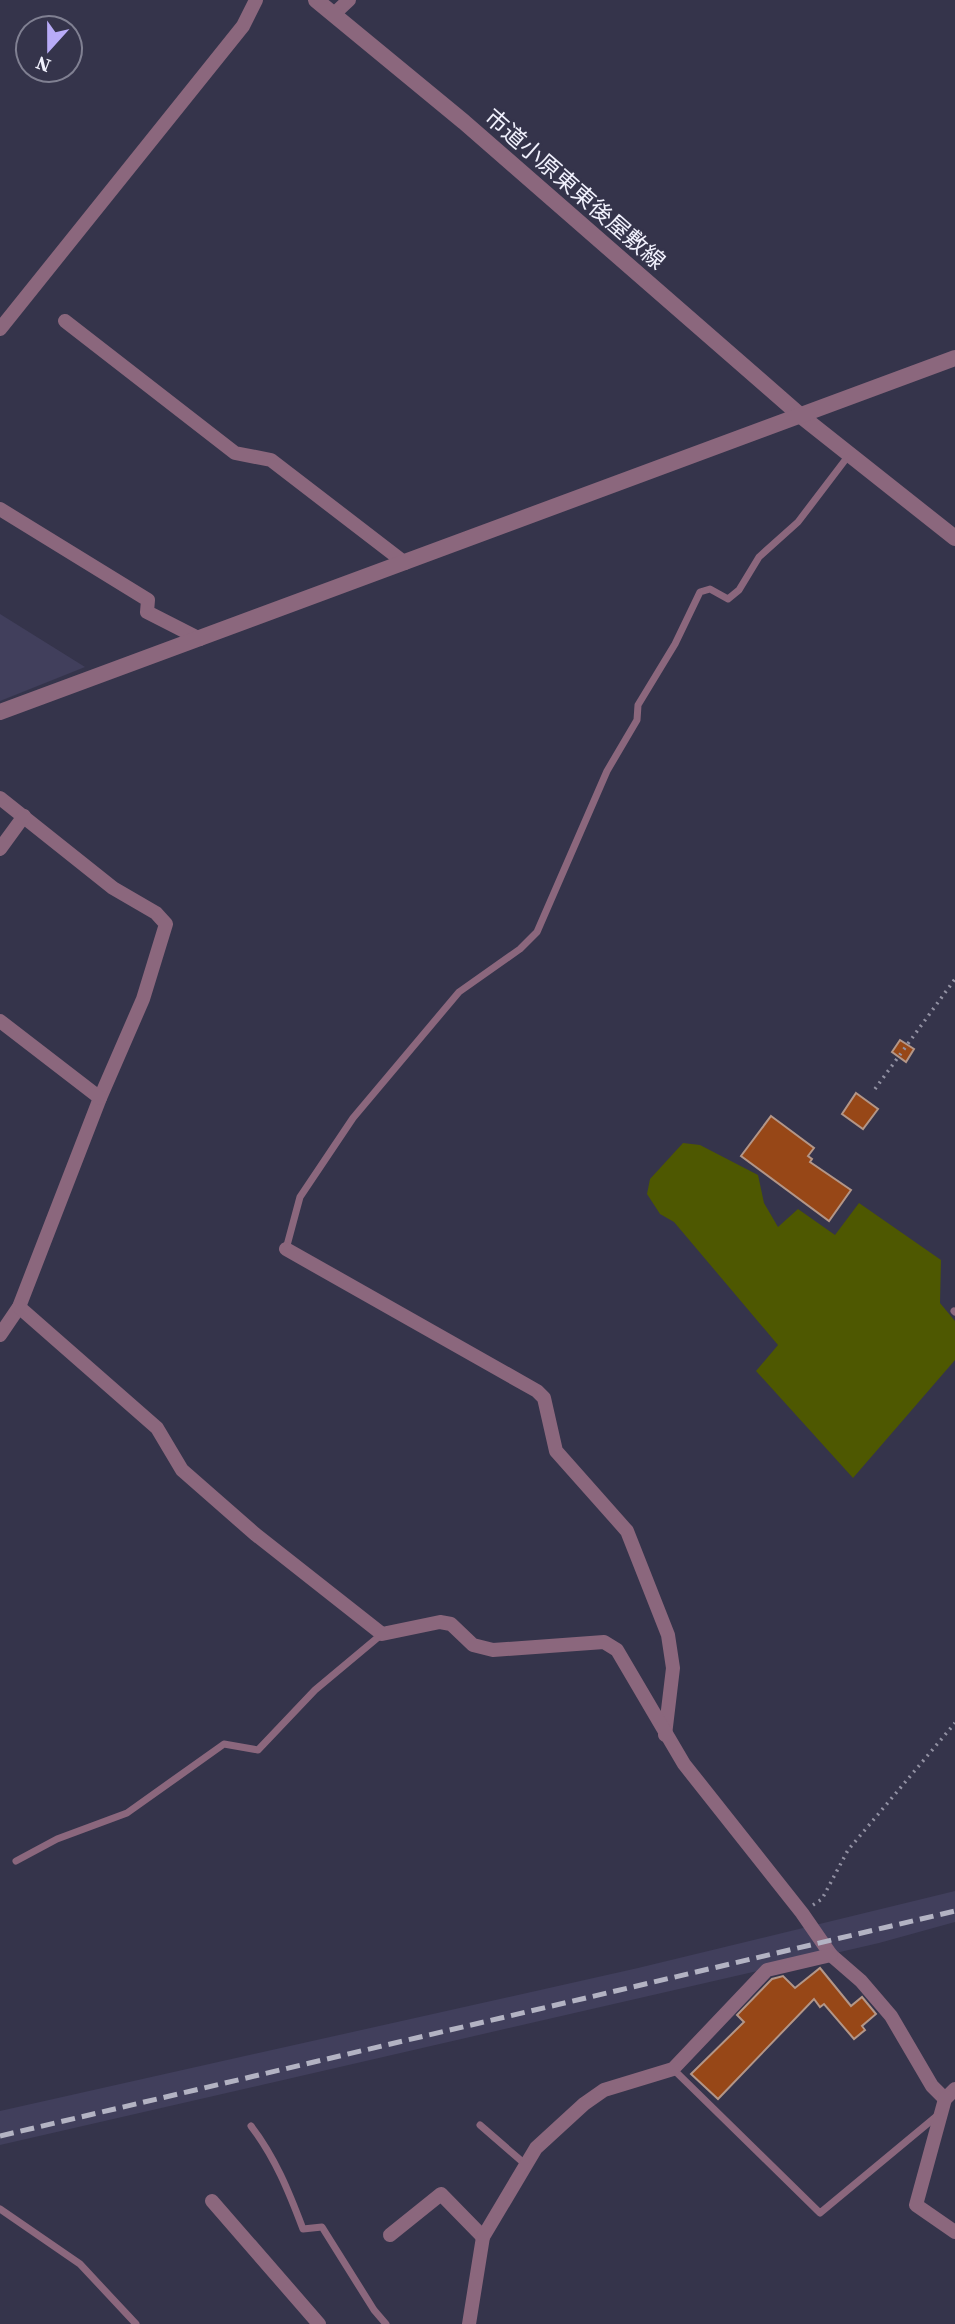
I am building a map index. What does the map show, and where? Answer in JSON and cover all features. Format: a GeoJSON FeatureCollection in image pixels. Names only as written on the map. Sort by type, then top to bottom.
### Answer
{"type":"FeatureCollection","features":[{"type":"Feature","properties":{"kind":"street"},"geometry":{"type":"LineString","coordinates":[[0,329],[227,47],[243,26],[256,0]]}},
{"type":"Feature","properties":{"kind":"street","name":"市道小原東東後屋敷線"},"geometry":{"type":"LineString","coordinates":[[316,0],[514,165],[801,416],[955,538]]}},
{"type":"Feature","properties":{"kind":"street"},"geometry":{"type":"LineString","coordinates":[[334,14],[349,0]]}},
{"type":"Feature","properties":{"kind":"street"},"geometry":{"type":"LineString","coordinates":[[65,321],[235,453],[271,460],[405,563]]}},
{"type":"Feature","properties":{"kind":"street"},"geometry":{"type":"LineString","coordinates":[[0,712],[955,358]]}},
{"type":"Feature","properties":{"kind":"street"},"geometry":{"type":"LineString","coordinates":[[0,509],[148,600],[147,612],[200,639]]}},
{"type":"Feature","properties":{"kind":"street"},"geometry":{"type":"LineString","coordinates":[[0,798],[113,888],[156,913],[166,923],[143,999],[100,1098],[19,1307],[0,1335]]}},
{"type":"Feature","properties":{"kind":"street"},"geometry":{"type":"LineString","coordinates":[[0,849],[24,816]]}},
{"type":"Feature","properties":{"kind":"street"},"geometry":{"type":"LineString","coordinates":[[0,1021],[100,1098]]}},
{"type":"Feature","properties":{"kind":"street"},"geometry":{"type":"LineString","coordinates":[[286,1249],[428,1328],[537,1391],[544,1398],[556,1451],[627,1531],[668,1635],[673,1668],[665,1736]]}},
{"type":"Feature","properties":{"kind":"street"},"geometry":{"type":"LineString","coordinates":[[19,1307],[157,1428],[182,1470],[255,1534],[382,1634],[440,1622],[451,1624],[473,1645],[493,1650],[604,1642],[617,1650],[665,1736],[802,1913],[831,1955],[862,1981],[891,2016],[932,2086],[947,2100],[916,2205],[955,2232]]}},
{"type":"Feature","properties":{"kind":"street"},"geometry":{"type":"LineString","coordinates":[[469,2324],[483,2237],[536,2148],[584,2104],[604,2090],[673,2069],[766,1970],[831,1955]]}},
{"type":"Feature","properties":{"kind":"street"},"geometry":{"type":"LineString","coordinates":[[390,2235],[441,2194],[483,2237]]}},
{"type":"Feature","properties":{"kind":"street"},"geometry":{"type":"LineString","coordinates":[[212,2201],[319,2324]]}},
{"type":"Feature","properties":{"kind":"lane"},"geometry":{"type":"LineString","coordinates":[[286,1249],[300,1197],[353,1118],[459,992],[520,949],[537,932],[601,783],[637,720],[638,705],[675,644],[700,592],[710,589],[728,598],[739,590],[759,557],[798,522],[849,455]]}},
{"type":"Feature","properties":{"kind":"lane"},"geometry":{"type":"LineString","coordinates":[[16,1861],[57,1839],[127,1813],[224,1744],[258,1750],[315,1690],[382,1634]]}},
{"type":"Feature","properties":{"kind":"lane"},"geometry":{"type":"LineString","coordinates":[[673,2069],[820,2213],[947,2100]]}},
{"type":"Feature","properties":{"kind":"lane"},"geometry":{"type":"LineString","coordinates":[[481,2125],[525,2164]]}},
{"type":"Feature","properties":{"kind":"lane"},"geometry":{"type":"LineString","coordinates":[[251,2126],[273,2157],[303,2229],[323,2227],[374,2310],[386,2324]]}},
{"type":"Feature","properties":{"kind":"lane"},"geometry":{"type":"LineString","coordinates":[[0,2209],[80,2264],[136,2324]]}},
{"type":"Feature","properties":{"kind":"path"},"geometry":{"type":"LineString","coordinates":[[874,1089],[955,979]]}},
{"type":"Feature","properties":{"kind":"path"},"geometry":{"type":"LineString","coordinates":[[802,1913],[822,1899],[848,1850],[955,1723]]}},
{"type":"Feature","properties":{"kind":"shaded area"},"geometry":{"type":"Polygon","coordinates":[[[0,614],[85,667],[0,701],[0,614]]]}},
{"type":"Feature","properties":{"kind":"shaded area"},"geometry":{"type":"Polygon","coordinates":[[[955,1891],[955,1922],[879,1943],[0,2145],[0,2111],[638,1968],[955,1891]]]}},
{"type":"Feature","properties":{"kind":"green space"},"geometry":{"type":"Polygon","coordinates":[[[683,1143],[700,1145],[758,1175],[764,1203],[778,1227],[798,1209],[835,1235],[859,1203],[941,1260],[940,1303],[955,1321],[955,1360],[853,1478],[756,1371],[778,1345],[674,1222],[660,1214],[647,1194],[650,1179],[683,1143]]]}},
{"type":"Feature","properties":{"kind":"building"},"geometry":{"type":"Polygon","coordinates":[[[900,1040],[914,1049],[906,1062],[892,1052],[900,1040]]]}},
{"type":"Feature","properties":{"kind":"building"},"geometry":{"type":"Polygon","coordinates":[[[856,1093],[878,1109],[863,1129],[842,1114],[856,1093]]]}},
{"type":"Feature","properties":{"kind":"building"},"geometry":{"type":"Polygon","coordinates":[[[771,1116],[814,1148],[808,1156],[812,1159],[810,1162],[851,1190],[829,1221],[741,1156],[771,1116]]]}},
{"type":"Feature","properties":{"kind":"building"},"geometry":{"type":"Polygon","coordinates":[[[820,1968],[851,2006],[862,1997],[876,2014],[862,2026],[865,2030],[854,2039],[824,2004],[820,2007],[814,1999],[718,2099],[691,2074],[744,2022],[737,2015],[772,1979],[783,1976],[795,1988],[820,1968]]]}},
{"type":"Feature","properties":{"kind":"railway"},"geometry":{"type":"LineString","coordinates":[[0,2136],[955,1911]]}}]}
